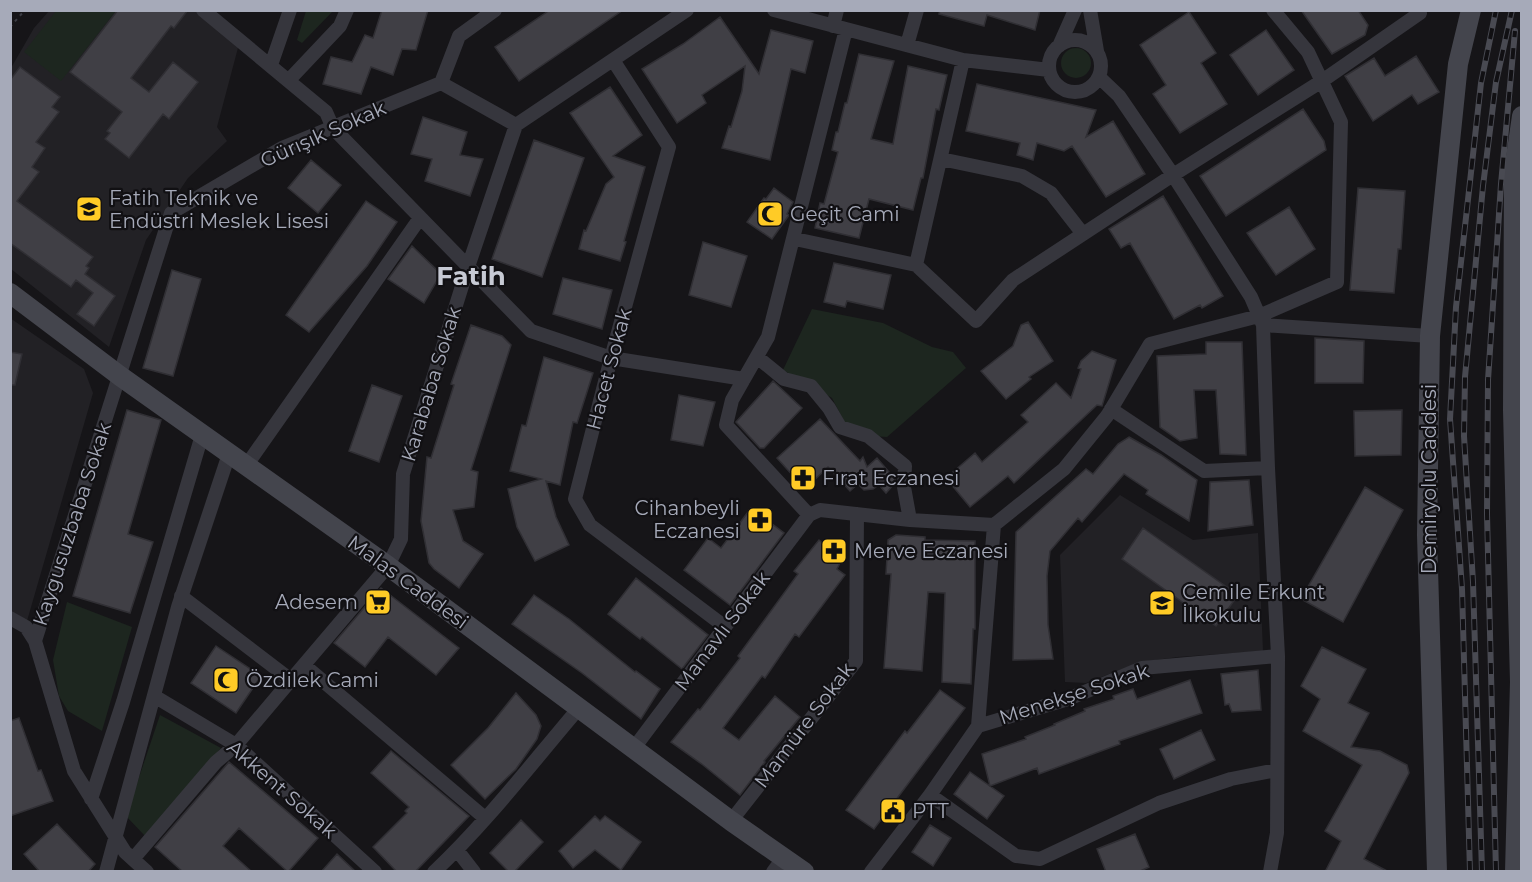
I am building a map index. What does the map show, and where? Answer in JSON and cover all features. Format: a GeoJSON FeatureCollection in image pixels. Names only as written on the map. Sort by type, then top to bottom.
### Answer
{"type":"FeatureCollection","features":[{"type":"Feature","properties":{"kind":"main road","name":"Demiryolu Caddesi"},"geometry":{"type":"LineString","coordinates":[[1437,872],[1428,535],[1430,336],[1458,64],[1471,10]]}},
{"type":"Feature","properties":{"kind":"main road"},"geometry":{"type":"LineString","coordinates":[[1515,872],[1520,682],[1512,410],[1514,171],[1521,116]]}},
{"type":"Feature","properties":{"kind":"main road","name":"Malas Caddesi"},"geometry":{"type":"LineString","coordinates":[[10,293],[121,370],[202,435],[388,566],[634,748],[731,821],[778,864],[804,872]]}},
{"type":"Feature","properties":{"kind":"street"},"geometry":{"type":"LineString","coordinates":[[203,10],[326,112],[333,128],[531,331],[611,358],[744,379]]}},
{"type":"Feature","properties":{"kind":"street"},"geometry":{"type":"LineString","coordinates":[[271,65],[290,10]]}},
{"type":"Feature","properties":{"kind":"street"},"geometry":{"type":"LineString","coordinates":[[289,80],[340,26],[347,10]]}},
{"type":"Feature","properties":{"kind":"street"},"geometry":{"type":"LineString","coordinates":[[495,10],[459,36],[441,83],[516,125],[687,10]]}},
{"type":"Feature","properties":{"kind":"street"},"geometry":{"type":"LineString","coordinates":[[774,10],[963,60],[1049,70]]}},
{"type":"Feature","properties":{"kind":"street"},"geometry":{"type":"LineString","coordinates":[[837,10],[840,28],[795,239],[768,337],[732,400],[726,425],[809,515],[820,510],[910,520],[994,525],[1064,469],[1111,409],[1150,344],[1261,321],[1337,282],[1341,122],[1308,52],[1273,10]]}},
{"type":"Feature","properties":{"kind":"street"},"geometry":{"type":"LineString","coordinates":[[907,45],[917,10]]}},
{"type":"Feature","properties":{"kind":"street"},"geometry":{"type":"LineString","coordinates":[[1075,10],[1059,46],[1049,61],[1052,79],[1065,91],[1074,93],[1091,88],[1099,77],[1102,66],[1090,10]]}},
{"type":"Feature","properties":{"kind":"street"},"geometry":{"type":"LineString","coordinates":[[795,239],[916,265],[976,321],[1013,280],[1322,81],[1420,13]]}},
{"type":"Feature","properties":{"kind":"street"},"geometry":{"type":"LineString","coordinates":[[1059,46],[1066,41],[1076,40],[1091,45],[1097,51]]}},
{"type":"Feature","properties":{"kind":"street","name":"Hacet Sokak"},"geometry":{"type":"LineString","coordinates":[[613,60],[669,147],[575,499],[590,525],[724,626]]}},
{"type":"Feature","properties":{"kind":"street"},"geometry":{"type":"LineString","coordinates":[[916,265],[963,60]]}},
{"type":"Feature","properties":{"kind":"street"},"geometry":{"type":"LineString","coordinates":[[1099,77],[1119,96],[1173,175],[1251,297],[1261,321],[1278,656],[1277,833],[1270,872]]}},
{"type":"Feature","properties":{"kind":"street","name":"Gürışık Sokak"},"geometry":{"type":"LineString","coordinates":[[121,370],[171,213],[282,148],[441,83]]}},
{"type":"Feature","properties":{"kind":"street","name":"Karababa Sokak"},"geometry":{"type":"LineString","coordinates":[[133,859],[216,762],[236,745],[388,566],[401,539],[403,474],[468,267],[516,125]]}},
{"type":"Feature","properties":{"kind":"street"},"geometry":{"type":"LineString","coordinates":[[940,159],[1022,176],[1051,193],[1083,234]]}},
{"type":"Feature","properties":{"kind":"street"},"geometry":{"type":"LineString","coordinates":[[246,466],[420,218]]}},
{"type":"Feature","properties":{"kind":"street"},"geometry":{"type":"LineString","coordinates":[[1261,321],[1430,336]]}},
{"type":"Feature","properties":{"kind":"street"},"geometry":{"type":"LineString","coordinates":[[757,357],[784,379],[811,386],[829,408],[840,427],[868,436],[905,466],[904,487],[910,520]]}},
{"type":"Feature","properties":{"kind":"street","name":"Kaygusuzbaba Sokak"},"geometry":{"type":"LineString","coordinates":[[121,370],[35,640],[74,771],[125,852],[147,872]]}},
{"type":"Feature","properties":{"kind":"street"},"geometry":{"type":"LineString","coordinates":[[1111,409],[1204,471],[1268,468]]}},
{"type":"Feature","properties":{"kind":"street"},"geometry":{"type":"LineString","coordinates":[[91,799],[123,702],[202,435]]}},
{"type":"Feature","properties":{"kind":"street"},"geometry":{"type":"LineString","coordinates":[[105,872],[181,596],[229,454]]}},
{"type":"Feature","properties":{"kind":"street","name":"Mamüre Sokak"},"geometry":{"type":"LineString","coordinates":[[731,821],[856,661],[857,514]]}},
{"type":"Feature","properties":{"kind":"street","name":"Manavlı Sokak"},"geometry":{"type":"LineString","coordinates":[[634,748],[809,515]]}},
{"type":"Feature","properties":{"kind":"street"},"geometry":{"type":"LineString","coordinates":[[871,872],[930,795],[978,726],[994,525]]}},
{"type":"Feature","properties":{"kind":"street"},"geometry":{"type":"LineString","coordinates":[[181,596],[291,680]]}},
{"type":"Feature","properties":{"kind":"street"},"geometry":{"type":"LineString","coordinates":[[10,618],[26,627],[35,640]]}},
{"type":"Feature","properties":{"kind":"street","name":"Menekşe Sokak"},"geometry":{"type":"LineString","coordinates":[[978,726],[1068,699],[1142,668],[1278,656]]}},
{"type":"Feature","properties":{"kind":"street"},"geometry":{"type":"LineString","coordinates":[[304,665],[485,818]]}},
{"type":"Feature","properties":{"kind":"street","name":"Akkent Sokak"},"geometry":{"type":"LineString","coordinates":[[154,696],[236,745],[375,872]]}},
{"type":"Feature","properties":{"kind":"street"},"geometry":{"type":"LineString","coordinates":[[434,872],[457,850],[579,708]]}},
{"type":"Feature","properties":{"kind":"street"},"geometry":{"type":"LineString","coordinates":[[930,795],[1016,856],[1040,859],[1159,803],[1231,779],[1277,770]]}},
{"type":"Feature","properties":{"kind":"street"},"geometry":{"type":"LineString","coordinates":[[457,850],[474,872]]}},
{"type":"Feature","properties":{"kind":"path"},"geometry":{"type":"LineString","coordinates":[[10,27],[25,10]]}},
{"type":"Feature","properties":{"kind":"shaded area"},"geometry":{"type":"Polygon","coordinates":[[[112,10],[115,12],[61,81],[24,52],[56,11],[112,10]]]}},
{"type":"Feature","properties":{"kind":"shaded area","name":"Fatih Teknik ve Endüstri Meslek Lisesi"},"geometry":{"type":"Polygon","coordinates":[[[49,11],[198,11],[239,44],[217,127],[227,141],[188,178],[146,240],[109,347],[11,269],[11,68],[34,28],[49,11]]]}},
{"type":"Feature","properties":{"kind":"shaded area"},"geometry":{"type":"Polygon","coordinates":[[[306,11],[333,11],[302,43],[297,40],[306,11]]]}},
{"type":"Feature","properties":{"kind":"shaded area"},"geometry":{"type":"Polygon","coordinates":[[[1076,48],[1087,52],[1091,63],[1087,74],[1076,78],[1065,74],[1061,63],[1065,52],[1076,48]]]}},
{"type":"Feature","properties":{"kind":"shaded area"},"geometry":{"type":"Polygon","coordinates":[[[812,309],[883,323],[932,347],[953,352],[966,368],[887,437],[857,435],[845,423],[832,398],[783,370],[812,309]]]}},
{"type":"Feature","properties":{"kind":"shaded area"},"geometry":{"type":"Polygon","coordinates":[[[10,318],[84,369],[93,393],[27,621],[11,611],[10,318]]]}},
{"type":"Feature","properties":{"kind":"shaded area","name":"Cemile Erkunt İlkokulu"},"geometry":{"type":"Polygon","coordinates":[[[1120,495],[1193,540],[1258,533],[1263,651],[1140,662],[1086,683],[1065,682],[1060,555],[1120,495]]]}},
{"type":"Feature","properties":{"kind":"shaded area"},"geometry":{"type":"Polygon","coordinates":[[[67,602],[132,627],[102,731],[68,711],[59,696],[53,660],[67,602]]]}},
{"type":"Feature","properties":{"kind":"shaded area"},"geometry":{"type":"Polygon","coordinates":[[[160,715],[221,748],[145,836],[126,816],[160,715]]]}},
{"type":"Feature","properties":{"kind":"building"},"geometry":{"type":"Polygon","coordinates":[[[118,10],[188,10],[174,28],[171,26],[131,78],[149,92],[173,62],[198,82],[169,119],[163,114],[129,158],[105,139],[110,133],[107,131],[122,112],[70,72],[118,10]]]}},
{"type":"Feature","properties":{"kind":"building"},"geometry":{"type":"Polygon","coordinates":[[[382,10],[428,10],[416,50],[402,49],[393,75],[371,67],[361,94],[323,84],[331,57],[352,62],[365,35],[373,38],[382,10]]]}},
{"type":"Feature","properties":{"kind":"building"},"geometry":{"type":"Polygon","coordinates":[[[550,10],[623,10],[519,81],[495,47],[550,10]]]}},
{"type":"Feature","properties":{"kind":"building"},"geometry":{"type":"Polygon","coordinates":[[[940,10],[1040,10],[1035,30],[987,15],[984,26],[939,14],[940,10]]]}},
{"type":"Feature","properties":{"kind":"building"},"geometry":{"type":"Polygon","coordinates":[[[1301,10],[1358,10],[1368,25],[1365,35],[1332,54],[1301,10]]]}},
{"type":"Feature","properties":{"kind":"building"},"geometry":{"type":"Polygon","coordinates":[[[1189,12],[1216,53],[1201,63],[1227,104],[1180,133],[1153,94],[1166,85],[1140,45],[1189,12]]]}},
{"type":"Feature","properties":{"kind":"building"},"geometry":{"type":"Polygon","coordinates":[[[720,17],[759,74],[771,30],[813,41],[805,73],[791,69],[770,160],[722,148],[742,91],[745,66],[702,95],[706,103],[677,123],[642,69],[683,44],[720,17]]]}},
{"type":"Feature","properties":{"kind":"building"},"geometry":{"type":"Polygon","coordinates":[[[1266,30],[1294,70],[1258,95],[1230,55],[1266,30]]]}},
{"type":"Feature","properties":{"kind":"building"},"geometry":{"type":"Polygon","coordinates":[[[859,54],[894,61],[871,139],[893,144],[908,66],[947,75],[939,110],[936,109],[923,178],[921,178],[913,210],[869,199],[859,238],[815,228],[820,203],[824,204],[838,152],[832,150],[859,54]]]}},
{"type":"Feature","properties":{"kind":"building"},"geometry":{"type":"Polygon","coordinates":[[[1416,56],[1439,92],[1418,104],[1412,95],[1373,121],[1345,76],[1374,58],[1385,76],[1416,56]]]}},
{"type":"Feature","properties":{"kind":"building"},"geometry":{"type":"Polygon","coordinates":[[[20,67],[60,97],[52,107],[59,112],[36,142],[45,148],[32,167],[39,172],[17,201],[93,257],[86,266],[89,268],[85,274],[115,296],[94,326],[77,314],[93,293],[76,280],[71,287],[10,243],[10,80],[20,67]]]}},
{"type":"Feature","properties":{"kind":"building"},"geometry":{"type":"Polygon","coordinates":[[[977,84],[1096,110],[1086,137],[1113,121],[1145,174],[1106,197],[1072,146],[1064,151],[1037,143],[1033,160],[1017,155],[1020,143],[966,131],[977,84]]]}},
{"type":"Feature","properties":{"kind":"building"},"geometry":{"type":"Polygon","coordinates":[[[610,87],[642,135],[613,156],[645,167],[620,261],[579,249],[584,230],[586,231],[606,184],[614,177],[570,113],[610,87]]]}},
{"type":"Feature","properties":{"kind":"building"},"geometry":{"type":"Polygon","coordinates":[[[1303,109],[1324,141],[1326,150],[1226,216],[1200,176],[1303,109]]]}},
{"type":"Feature","properties":{"kind":"building"},"geometry":{"type":"Polygon","coordinates":[[[423,117],[467,132],[460,155],[483,159],[470,196],[425,181],[432,159],[411,154],[423,117]]]}},
{"type":"Feature","properties":{"kind":"building"},"geometry":{"type":"Polygon","coordinates":[[[534,140],[584,158],[542,277],[492,259],[534,140]]]}},
{"type":"Feature","properties":{"kind":"building"},"geometry":{"type":"Polygon","coordinates":[[[311,160],[341,185],[318,213],[288,188],[311,160]]]}},
{"type":"Feature","properties":{"kind":"building","name":"Geçit Cami"},"geometry":{"type":"Polygon","coordinates":[[[774,188],[793,202],[787,214],[789,215],[772,239],[747,222],[774,188]]]}},
{"type":"Feature","properties":{"kind":"building"},"geometry":{"type":"Polygon","coordinates":[[[1358,188],[1405,191],[1401,249],[1398,249],[1394,293],[1350,290],[1358,188]]]}},
{"type":"Feature","properties":{"kind":"building"},"geometry":{"type":"Polygon","coordinates":[[[1163,196],[1223,296],[1202,308],[1200,305],[1174,319],[1130,243],[1121,248],[1109,229],[1163,196]]]}},
{"type":"Feature","properties":{"kind":"building"},"geometry":{"type":"Polygon","coordinates":[[[366,201],[397,222],[367,266],[309,332],[286,315],[366,201]]]}},
{"type":"Feature","properties":{"kind":"building"},"geometry":{"type":"Polygon","coordinates":[[[1289,207],[1315,249],[1276,275],[1247,233],[1289,207]]]}},
{"type":"Feature","properties":{"kind":"building"},"geometry":{"type":"Polygon","coordinates":[[[703,242],[747,256],[731,307],[689,295],[703,242]]]}},
{"type":"Feature","properties":{"kind":"building"},"geometry":{"type":"Polygon","coordinates":[[[412,246],[441,274],[424,303],[388,279],[412,246]]]}},
{"type":"Feature","properties":{"kind":"building"},"geometry":{"type":"Polygon","coordinates":[[[834,263],[891,275],[883,309],[847,301],[845,307],[824,302],[834,263]]]}},
{"type":"Feature","properties":{"kind":"building"},"geometry":{"type":"Polygon","coordinates":[[[172,270],[201,279],[173,376],[143,368],[172,270]]]}},
{"type":"Feature","properties":{"kind":"building"},"geometry":{"type":"Polygon","coordinates":[[[563,278],[612,290],[602,329],[553,314],[563,278]]]}},
{"type":"Feature","properties":{"kind":"building"},"geometry":{"type":"Polygon","coordinates":[[[1028,322],[1053,361],[1029,377],[1031,379],[1006,399],[981,371],[1013,346],[1021,325],[1028,322]]]}},
{"type":"Feature","properties":{"kind":"building"},"geometry":{"type":"Polygon","coordinates":[[[471,325],[502,336],[511,345],[471,470],[478,472],[474,507],[453,510],[463,541],[483,554],[459,588],[429,563],[421,521],[427,457],[431,458],[454,385],[451,384],[471,325]]]}},
{"type":"Feature","properties":{"kind":"building"},"geometry":{"type":"Polygon","coordinates":[[[1315,338],[1364,341],[1363,383],[1315,383],[1315,338]]]}},
{"type":"Feature","properties":{"kind":"building"},"geometry":{"type":"Polygon","coordinates":[[[1206,342],[1242,342],[1246,455],[1220,454],[1216,390],[1194,390],[1197,438],[1180,441],[1160,427],[1157,356],[1206,354],[1206,342]]]}},
{"type":"Feature","properties":{"kind":"building"},"geometry":{"type":"Polygon","coordinates":[[[1092,351],[1116,360],[1102,406],[1097,405],[1014,483],[1008,476],[970,507],[946,478],[975,453],[982,462],[1028,422],[1021,415],[1056,383],[1071,398],[1081,369],[1078,368],[1081,361],[1092,351]]]}},
{"type":"Feature","properties":{"kind":"building"},"geometry":{"type":"Polygon","coordinates":[[[10,352],[22,354],[15,385],[10,385],[10,352]]]}},
{"type":"Feature","properties":{"kind":"building"},"geometry":{"type":"Polygon","coordinates":[[[544,357],[593,373],[577,423],[573,422],[560,485],[546,481],[556,517],[569,545],[535,561],[517,527],[508,489],[541,479],[510,471],[522,425],[526,426],[544,357]]]}},
{"type":"Feature","properties":{"kind":"building"},"geometry":{"type":"Polygon","coordinates":[[[773,381],[802,408],[764,448],[760,448],[736,422],[773,381]]]}},
{"type":"Feature","properties":{"kind":"building"},"geometry":{"type":"Polygon","coordinates":[[[372,385],[402,396],[379,462],[349,451],[372,385]]]}},
{"type":"Feature","properties":{"kind":"building"},"geometry":{"type":"Polygon","coordinates":[[[679,395],[715,402],[703,446],[671,440],[679,395]]]}},
{"type":"Feature","properties":{"kind":"building"},"geometry":{"type":"Polygon","coordinates":[[[127,410],[161,420],[128,534],[153,542],[130,613],[73,596],[127,410]]]}},
{"type":"Feature","properties":{"kind":"building"},"geometry":{"type":"Polygon","coordinates":[[[1402,410],[1401,455],[1355,456],[1354,411],[1402,410]]]}},
{"type":"Feature","properties":{"kind":"building"},"geometry":{"type":"Polygon","coordinates":[[[820,419],[860,461],[863,457],[867,467],[877,458],[895,479],[895,483],[886,493],[879,485],[873,489],[864,490],[858,484],[850,491],[828,467],[805,489],[777,458],[820,419]]]}},
{"type":"Feature","properties":{"kind":"building"},"geometry":{"type":"Polygon","coordinates":[[[1129,437],[1161,455],[1197,480],[1189,521],[1146,494],[1148,490],[1124,474],[1082,522],[1078,518],[1050,551],[1047,576],[1048,625],[1053,659],[1013,660],[1016,532],[1086,469],[1093,474],[1118,444],[1129,437]]]}},
{"type":"Feature","properties":{"kind":"building"},"geometry":{"type":"Polygon","coordinates":[[[1249,480],[1253,525],[1208,531],[1210,482],[1249,480]]]}},
{"type":"Feature","properties":{"kind":"building"},"geometry":{"type":"Polygon","coordinates":[[[1365,487],[1403,510],[1343,622],[1301,599],[1365,487]]]}},
{"type":"Feature","properties":{"kind":"building"},"geometry":{"type":"Polygon","coordinates":[[[751,508],[784,533],[730,605],[684,570],[708,538],[721,548],[751,508]]]}},
{"type":"Feature","properties":{"kind":"building"},"geometry":{"type":"Polygon","coordinates":[[[1143,528],[1238,595],[1216,626],[1122,559],[1143,528]]]}},
{"type":"Feature","properties":{"kind":"building"},"geometry":{"type":"Polygon","coordinates":[[[896,535],[925,537],[925,540],[975,541],[975,629],[973,629],[971,684],[942,682],[945,593],[928,592],[922,671],[884,668],[891,574],[886,574],[888,540],[896,535]]]}},
{"type":"Feature","properties":{"kind":"building"},"geometry":{"type":"Polygon","coordinates":[[[819,540],[832,551],[829,554],[840,563],[837,569],[845,575],[799,637],[795,634],[765,678],[762,676],[723,728],[739,740],[775,696],[800,717],[740,795],[671,742],[698,709],[700,710],[740,658],[738,656],[798,574],[794,571],[819,540]]]}},
{"type":"Feature","properties":{"kind":"building"},"geometry":{"type":"Polygon","coordinates":[[[636,578],[708,635],[682,669],[642,637],[640,639],[608,614],[636,578]]]}},
{"type":"Feature","properties":{"kind":"building"},"geometry":{"type":"Polygon","coordinates":[[[381,588],[459,648],[436,675],[388,637],[365,667],[334,643],[381,588]]]}},
{"type":"Feature","properties":{"kind":"building"},"geometry":{"type":"Polygon","coordinates":[[[534,595],[660,689],[641,719],[582,673],[512,624],[534,595]]]}},
{"type":"Feature","properties":{"kind":"building","name":"Özdilek Cami"},"geometry":{"type":"Polygon","coordinates":[[[216,646],[261,676],[236,713],[191,683],[216,646]]]}},
{"type":"Feature","properties":{"kind":"building"},"geometry":{"type":"Polygon","coordinates":[[[1322,647],[1366,669],[1348,703],[1369,713],[1351,747],[1380,751],[1407,765],[1409,773],[1364,859],[1389,872],[1325,872],[1341,841],[1325,831],[1362,765],[1303,731],[1320,699],[1301,686],[1322,647]]]}},
{"type":"Feature","properties":{"kind":"building"},"geometry":{"type":"Polygon","coordinates":[[[1258,670],[1261,710],[1232,712],[1229,704],[1225,705],[1221,674],[1258,670]]]}},
{"type":"Feature","properties":{"kind":"building"},"geometry":{"type":"Polygon","coordinates":[[[1190,680],[1202,713],[1119,741],[1120,744],[1039,774],[1037,768],[990,786],[982,754],[1026,739],[1025,737],[1085,711],[1084,709],[1114,699],[1113,696],[1133,689],[1137,699],[1190,680]]]}},
{"type":"Feature","properties":{"kind":"building"},"geometry":{"type":"Polygon","coordinates":[[[940,690],[965,708],[874,829],[846,810],[905,731],[907,733],[940,690]]]}},
{"type":"Feature","properties":{"kind":"building"},"geometry":{"type":"Polygon","coordinates":[[[516,693],[536,715],[541,726],[537,739],[516,769],[485,799],[451,765],[488,728],[516,693]]]}},
{"type":"Feature","properties":{"kind":"building"},"geometry":{"type":"Polygon","coordinates":[[[19,718],[38,771],[41,770],[53,801],[10,816],[10,721],[19,718]]]}},
{"type":"Feature","properties":{"kind":"building"},"geometry":{"type":"Polygon","coordinates":[[[1201,730],[1215,760],[1174,779],[1160,749],[1201,730]]]}},
{"type":"Feature","properties":{"kind":"building"},"geometry":{"type":"Polygon","coordinates":[[[391,751],[469,816],[415,872],[397,872],[373,847],[407,813],[405,811],[409,807],[371,773],[391,751]]]}},
{"type":"Feature","properties":{"kind":"building"},"geometry":{"type":"Polygon","coordinates":[[[229,762],[318,838],[288,872],[239,828],[223,846],[252,872],[183,872],[155,847],[229,762]]]}},
{"type":"Feature","properties":{"kind":"building"},"geometry":{"type":"Polygon","coordinates":[[[970,772],[1004,796],[987,819],[954,794],[970,772]]]}},
{"type":"Feature","properties":{"kind":"building"},"geometry":{"type":"Polygon","coordinates":[[[595,816],[600,821],[605,816],[641,842],[621,870],[595,850],[573,868],[559,851],[595,816]]]}},
{"type":"Feature","properties":{"kind":"building"},"geometry":{"type":"Polygon","coordinates":[[[521,820],[543,842],[514,872],[509,872],[490,853],[521,820]]]}},
{"type":"Feature","properties":{"kind":"building"},"geometry":{"type":"Polygon","coordinates":[[[57,824],[95,864],[88,872],[40,872],[24,854],[57,824]]]}},
{"type":"Feature","properties":{"kind":"building"},"geometry":{"type":"Polygon","coordinates":[[[930,825],[951,838],[933,866],[912,852],[930,825]]]}},
{"type":"Feature","properties":{"kind":"building"},"geometry":{"type":"Polygon","coordinates":[[[1135,834],[1149,867],[1138,872],[1106,872],[1097,849],[1135,834]]]}},
{"type":"Feature","properties":{"kind":"building"},"geometry":{"type":"Polygon","coordinates":[[[337,854],[356,872],[321,872],[337,854]]]}},
{"type":"Feature","properties":{"kind":"railway"},"geometry":{"type":"LineString","coordinates":[[1470,872],[1462,589],[1450,419],[1456,307],[1481,83],[1496,10]]}},
{"type":"Feature","properties":{"kind":"railway"},"geometry":{"type":"LineString","coordinates":[[1482,872],[1473,582],[1464,436],[1465,377],[1483,186],[1496,82],[1512,10]]}},
{"type":"Feature","properties":{"kind":"railway"},"geometry":{"type":"LineString","coordinates":[[1496,872],[1487,514],[1488,380],[1501,184],[1515,31]]}},
{"type":"Feature","properties":{"kind":"place","name":"Fatih Teknik ve Endüstri Meslek Lisesi"},"geometry":{"type":"Point","coordinates":[89,209]}},
{"type":"Feature","properties":{"kind":"place","name":"Geçit Cami"},"geometry":{"type":"Point","coordinates":[770,214]}},
{"type":"Feature","properties":{"kind":"place","name":"Fırat Eczanesi"},"geometry":{"type":"Point","coordinates":[803,478]}},
{"type":"Feature","properties":{"kind":"place","name":"Cihanbeyli Eczanesi"},"geometry":{"type":"Point","coordinates":[760,520]}},
{"type":"Feature","properties":{"kind":"place","name":"Merve Eczanesi"},"geometry":{"type":"Point","coordinates":[834,551]}},
{"type":"Feature","properties":{"kind":"place","name":"Adesem"},"geometry":{"type":"Point","coordinates":[378,602]}},
{"type":"Feature","properties":{"kind":"place","name":"Cemile Erkunt İlkokulu"},"geometry":{"type":"Point","coordinates":[1162,603]}},
{"type":"Feature","properties":{"kind":"place","name":"Özdilek Cami"},"geometry":{"type":"Point","coordinates":[226,680]}},
{"type":"Feature","properties":{"kind":"place","name":"PTT"},"geometry":{"type":"Point","coordinates":[893,811]}},
{"type":"Feature","properties":{"kind":"district","name":"Fatih"},"geometry":{"type":"Point","coordinates":[471,276]}}]}
